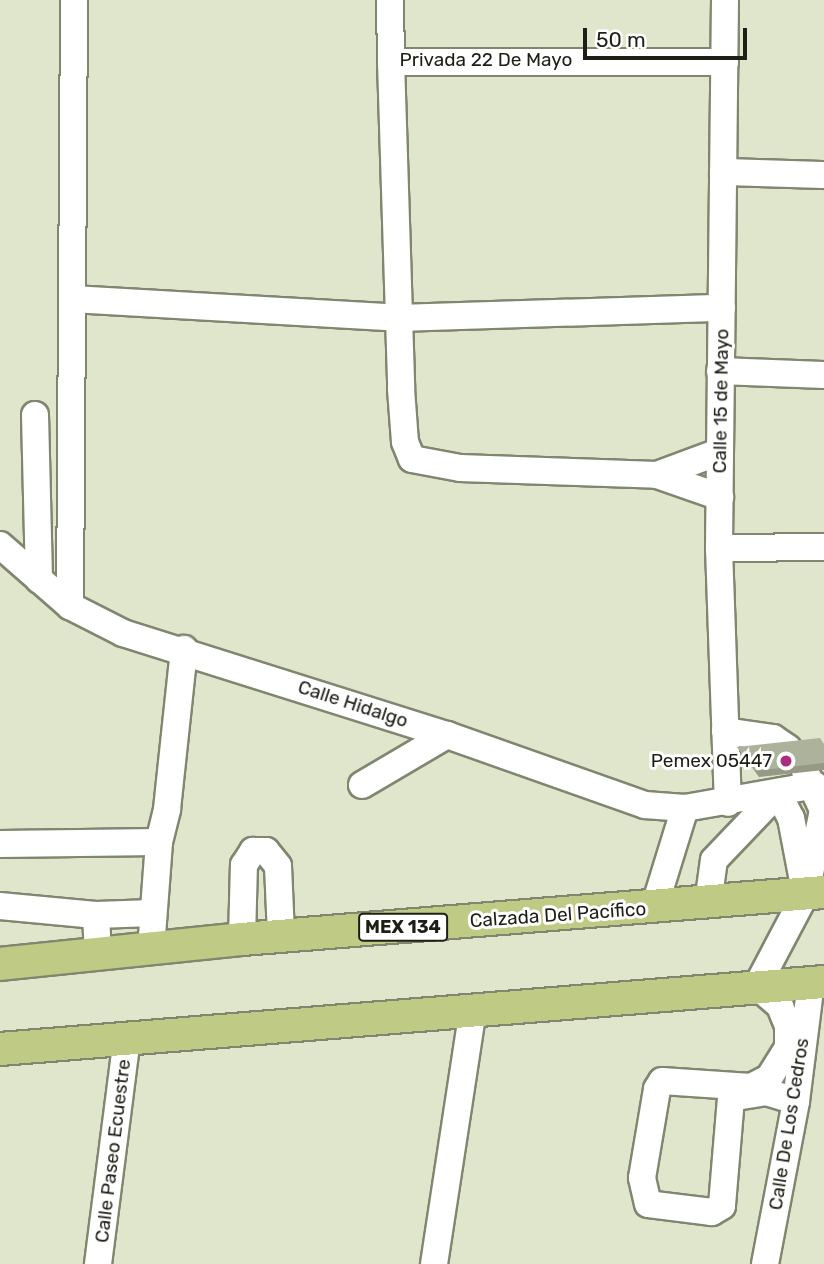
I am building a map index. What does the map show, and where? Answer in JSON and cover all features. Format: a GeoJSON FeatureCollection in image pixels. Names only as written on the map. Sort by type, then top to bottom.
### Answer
{"type":"FeatureCollection","features":[{"type":"Feature","properties":{"kind":"main road","name":"Calzada Del Pacífico"},"geometry":{"type":"LineString","coordinates":[[0,964],[242,939],[815,893]]}},
{"type":"Feature","properties":{"kind":"main road"},"geometry":{"type":"LineString","coordinates":[[0,1049],[818,983]]}},
{"type":"Feature","properties":{"kind":"street"},"geometry":{"type":"LineString","coordinates":[[70,606],[74,0]]}},
{"type":"Feature","properties":{"kind":"street","name":"Privada 22 De Mayo"},"geometry":{"type":"LineString","coordinates":[[390,0],[391,62],[725,62]]}},
{"type":"Feature","properties":{"kind":"street","name":"Calle 15 de Mayo"},"geometry":{"type":"LineString","coordinates":[[725,0],[719,548],[728,803]]}},
{"type":"Feature","properties":{"kind":"street"},"geometry":{"type":"LineString","coordinates":[[391,62],[398,318],[405,442],[417,462],[460,468],[657,475],[720,497]]}},
{"type":"Feature","properties":{"kind":"street"},"geometry":{"type":"LineString","coordinates":[[723,172],[824,175]]}},
{"type":"Feature","properties":{"kind":"street"},"geometry":{"type":"LineString","coordinates":[[72,299],[398,318],[722,308]]}},
{"type":"Feature","properties":{"kind":"street"},"geometry":{"type":"LineString","coordinates":[[720,371],[824,375]]}},
{"type":"Feature","properties":{"kind":"street"},"geometry":{"type":"LineString","coordinates":[[35,415],[39,580]]}},
{"type":"Feature","properties":{"kind":"street"},"geometry":{"type":"LineString","coordinates":[[657,475],[719,452]]}},
{"type":"Feature","properties":{"kind":"street","name":"Calle Hidalgo"},"geometry":{"type":"LineString","coordinates":[[0,545],[70,606],[123,632],[184,649],[447,734],[645,805],[685,808],[728,803],[778,793],[809,777],[823,810],[815,893]]}},
{"type":"Feature","properties":{"kind":"street"},"geometry":{"type":"LineString","coordinates":[[719,548],[824,547]]}},
{"type":"Feature","properties":{"kind":"street"},"geometry":{"type":"LineString","coordinates":[[151,949],[159,842],[167,809],[184,649]]}},
{"type":"Feature","properties":{"kind":"street"},"geometry":{"type":"LineString","coordinates":[[725,731],[774,738],[788,748]]}},
{"type":"Feature","properties":{"kind":"street"},"geometry":{"type":"LineString","coordinates":[[362,785],[447,734]]}},
{"type":"Feature","properties":{"kind":"street"},"geometry":{"type":"LineString","coordinates":[[708,903],[714,860],[778,793],[791,818],[815,893],[757,986],[779,1006],[788,1026],[788,1047],[769,1078],[751,1087],[728,1093]]}},
{"type":"Feature","properties":{"kind":"street"},"geometry":{"type":"LineString","coordinates":[[654,908],[685,808]]}},
{"type":"Feature","properties":{"kind":"street"},"geometry":{"type":"LineString","coordinates":[[0,844],[159,842]]}},
{"type":"Feature","properties":{"kind":"street"},"geometry":{"type":"LineString","coordinates":[[242,939],[244,865],[253,851],[266,851],[278,866],[281,936]]}},
{"type":"Feature","properties":{"kind":"street"},"geometry":{"type":"LineString","coordinates":[[0,906],[96,915],[153,913]]}},
{"type":"Feature","properties":{"kind":"street"},"geometry":{"type":"LineString","coordinates":[[96,915],[98,955]]}},
{"type":"Feature","properties":{"kind":"street","name":"Calle De Los Cedros"},"geometry":{"type":"LineString","coordinates":[[765,1264],[818,983]]}},
{"type":"Feature","properties":{"kind":"street"},"geometry":{"type":"LineString","coordinates":[[433,1264],[473,1010]]}},
{"type":"Feature","properties":{"kind":"street","name":"Calle Paseo Ecuestre"},"geometry":{"type":"LineString","coordinates":[[98,1264],[127,1039]]}},
{"type":"Feature","properties":{"kind":"street"},"geometry":{"type":"LineString","coordinates":[[728,1093],[722,1206],[712,1212],[648,1204],[642,1178],[657,1088],[662,1081],[728,1093],[767,1092],[796,1101]]}},
{"type":"Feature","properties":{"kind":"building","name":"Pemex 05447"},"geometry":{"type":"Polygon","coordinates":[[[820,738],[824,744],[824,763],[755,771],[737,747],[820,738]]]}},
{"type":"Feature","properties":{"kind":"place","name":"Pemex 05447"},"geometry":{"type":"Point","coordinates":[786,761]}}]}
